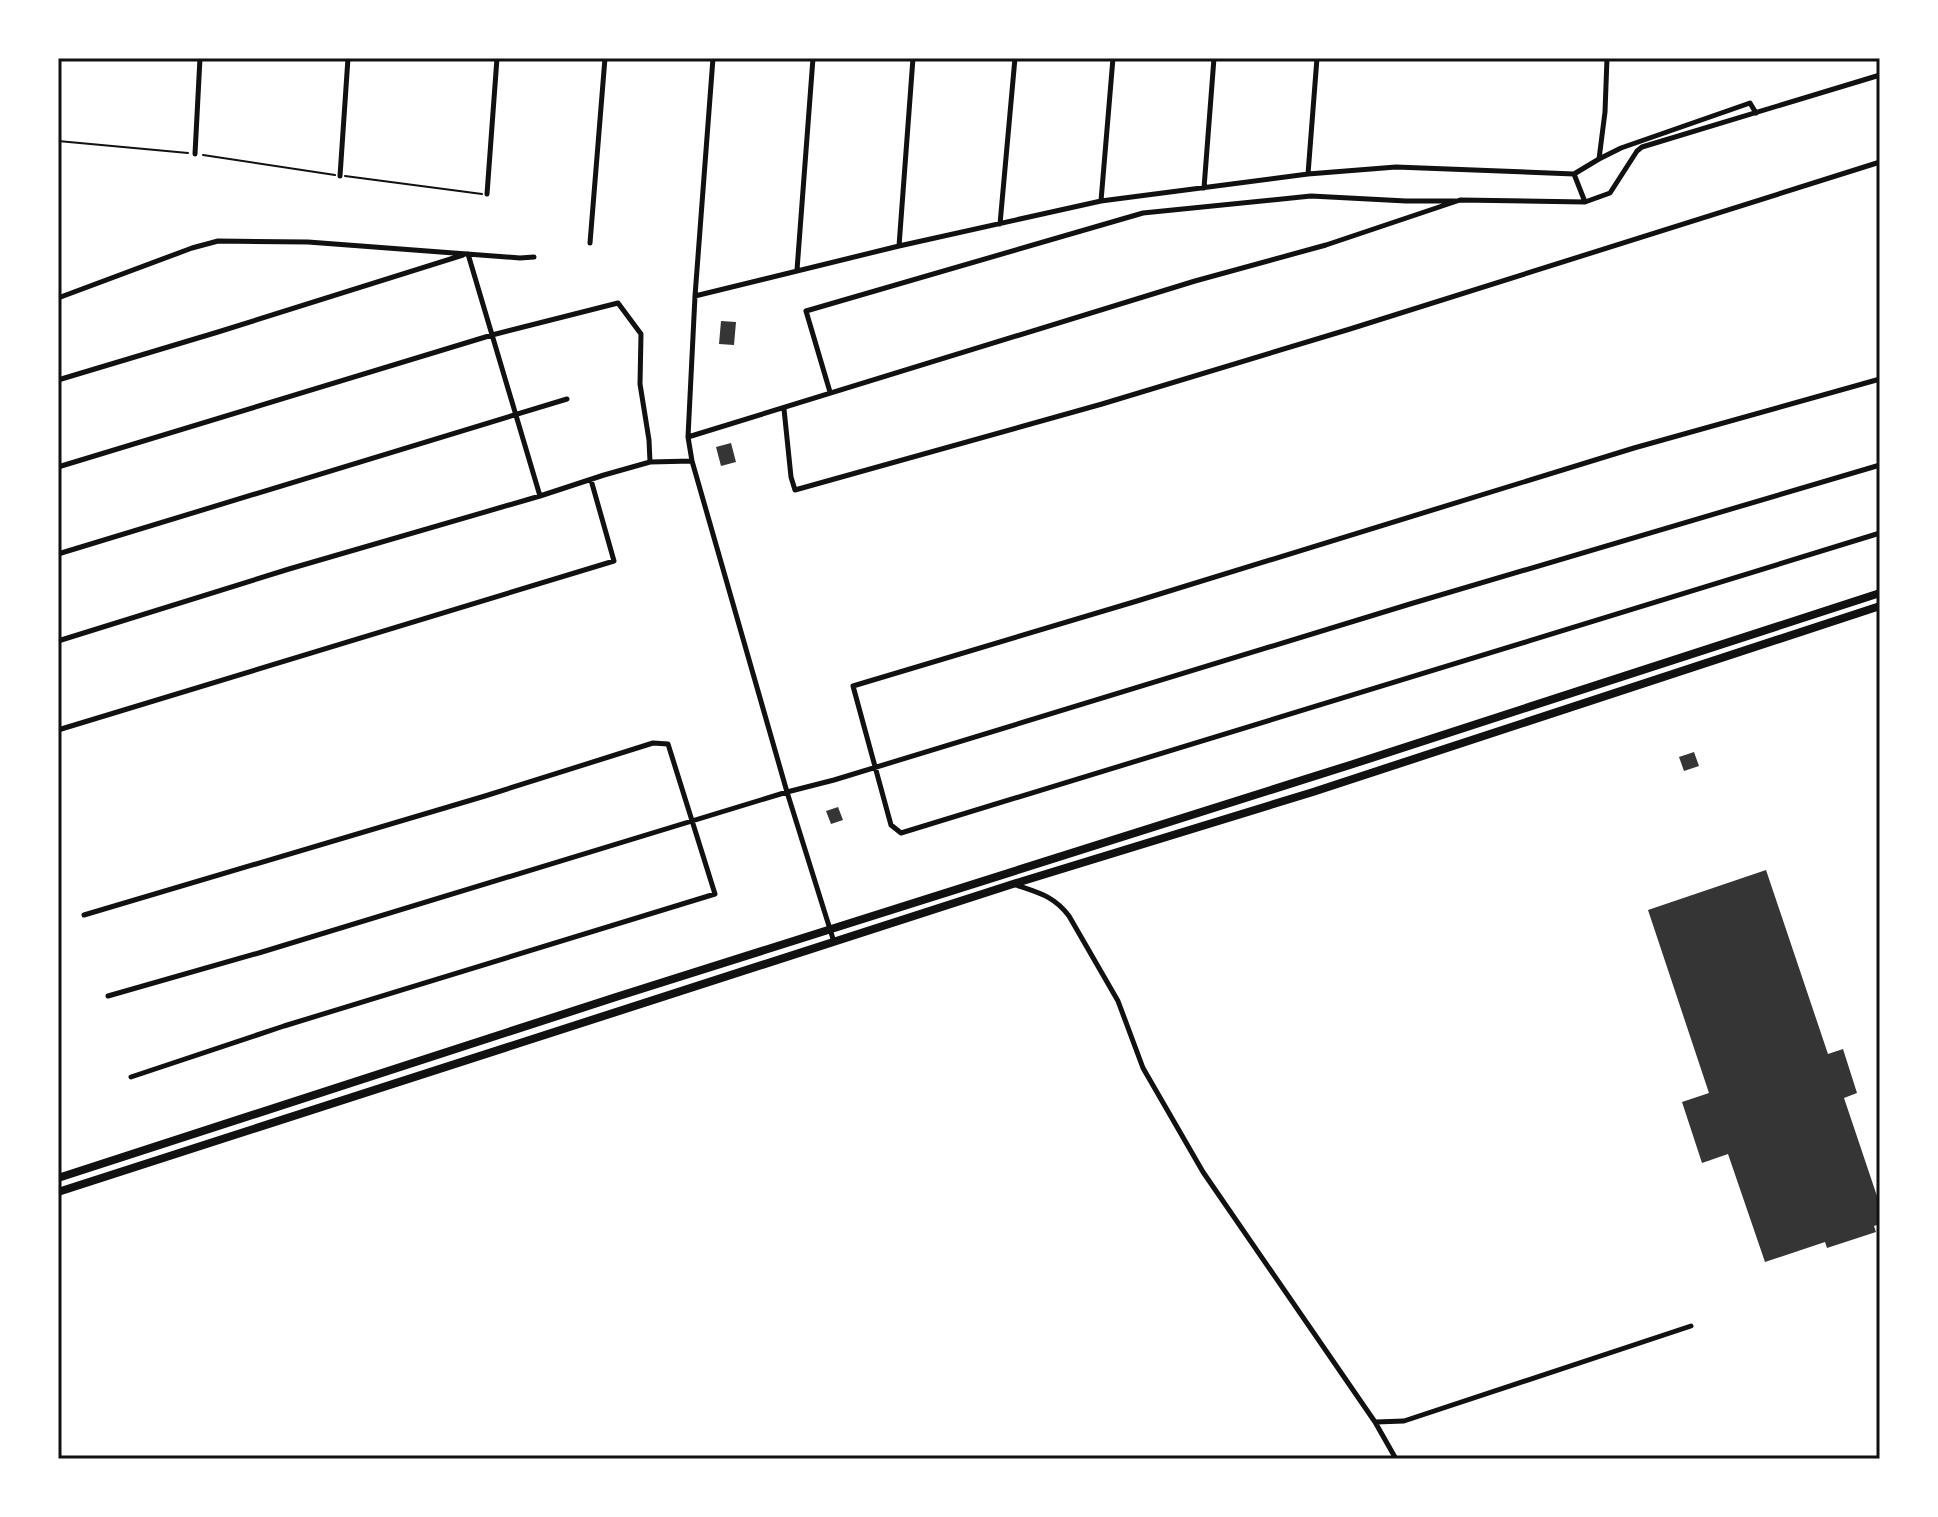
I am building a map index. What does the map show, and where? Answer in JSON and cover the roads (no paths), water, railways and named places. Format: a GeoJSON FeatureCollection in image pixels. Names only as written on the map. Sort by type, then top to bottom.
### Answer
{"type":"FeatureCollection","features":[{"type":"Feature","properties":{"kind":"main road"},"geometry":{"type":"LineString","coordinates":[[58,1178],[1880,593]]}},
{"type":"Feature","properties":{"kind":"main road"},"geometry":{"type":"LineString","coordinates":[[58,1192],[1013,884],[1340,783],[1880,606]]}},
{"type":"Feature","properties":{"kind":"street"},"geometry":{"type":"LineString","coordinates":[[195,154],[200,58]]}},
{"type":"Feature","properties":{"kind":"street"},"geometry":{"type":"LineString","coordinates":[[340,176],[348,58]]}},
{"type":"Feature","properties":{"kind":"street"},"geometry":{"type":"LineString","coordinates":[[487,194],[497,58]]}},
{"type":"Feature","properties":{"kind":"street"},"geometry":{"type":"LineString","coordinates":[[590,243],[605,58]]}},
{"type":"Feature","properties":{"kind":"street"},"geometry":{"type":"LineString","coordinates":[[713,58],[688,437],[692,461],[787,792],[834,942]]}},
{"type":"Feature","properties":{"kind":"street"},"geometry":{"type":"LineString","coordinates":[[797,270],[813,58]]}},
{"type":"Feature","properties":{"kind":"street"},"geometry":{"type":"LineString","coordinates":[[899,246],[913,58]]}},
{"type":"Feature","properties":{"kind":"street"},"geometry":{"type":"LineString","coordinates":[[1000,224],[1015,58]]}},
{"type":"Feature","properties":{"kind":"street"},"geometry":{"type":"LineString","coordinates":[[1101,201],[1113,58]]}},
{"type":"Feature","properties":{"kind":"street"},"geometry":{"type":"LineString","coordinates":[[1204,188],[1214,58]]}},
{"type":"Feature","properties":{"kind":"street"},"geometry":{"type":"LineString","coordinates":[[1308,174],[1317,58]]}},
{"type":"Feature","properties":{"kind":"street"},"geometry":{"type":"LineString","coordinates":[[1599,159],[1607,58]]}},
{"type":"Feature","properties":{"kind":"street"},"geometry":{"type":"LineString","coordinates":[[830,392],[806,311],[1143,213],[1311,196],[1406,201],[1585,202],[1610,193],[1642,147],[1880,75]]}},
{"type":"Feature","properties":{"kind":"street"},"geometry":{"type":"LineString","coordinates":[[695,296],[1101,201],[1308,174],[1396,167],[1574,174],[1621,148],[1750,103],[1756,113]]}},
{"type":"Feature","properties":{"kind":"street"},"geometry":{"type":"LineString","coordinates":[[784,409],[795,490],[1102,404],[1880,162]]}},
{"type":"Feature","properties":{"kind":"street"},"geometry":{"type":"LineString","coordinates":[[1574,174],[1585,202]]}},
{"type":"Feature","properties":{"kind":"street"},"geometry":{"type":"LineString","coordinates":[[688,437],[1195,281],[1326,245],[1460,200]]}},
{"type":"Feature","properties":{"kind":"street"},"geometry":{"type":"LineString","coordinates":[[58,298],[218,241],[308,242],[534,257]]}},
{"type":"Feature","properties":{"kind":"street"},"geometry":{"type":"LineString","coordinates":[[468,254],[540,496]]}},
{"type":"Feature","properties":{"kind":"street"},"geometry":{"type":"LineString","coordinates":[[58,380],[468,254]]}},
{"type":"Feature","properties":{"kind":"street"},"geometry":{"type":"LineString","coordinates":[[58,467],[492,335],[618,303],[641,334],[640,384],[650,462]]}},
{"type":"Feature","properties":{"kind":"street"},"geometry":{"type":"LineString","coordinates":[[1880,379],[1620,453],[853,686],[891,825],[901,833],[1880,533]]}},
{"type":"Feature","properties":{"kind":"street"},"geometry":{"type":"LineString","coordinates":[[58,554],[567,399]]}},
{"type":"Feature","properties":{"kind":"street"},"geometry":{"type":"LineString","coordinates":[[58,641],[650,462],[692,461]]}},
{"type":"Feature","properties":{"kind":"street"},"geometry":{"type":"LineString","coordinates":[[108,996],[1880,465]]}},
{"type":"Feature","properties":{"kind":"street"},"geometry":{"type":"LineString","coordinates":[[58,730],[614,561],[591,480]]}},
{"type":"Feature","properties":{"kind":"street"},"geometry":{"type":"LineString","coordinates":[[84,915],[653,743],[668,744],[715,894],[284,1026],[131,1077]]}},
{"type":"Feature","properties":{"kind":"street"},"geometry":{"type":"LineString","coordinates":[[1013,884],[1045,895],[1061,905],[1069,916],[1118,1001],[1143,1068],[1203,1172],[1375,1422],[1396,1459]]}},
{"type":"Feature","properties":{"kind":"street"},"geometry":{"type":"LineString","coordinates":[[1375,1422],[1404,1421],[1691,1326]]}}]}
